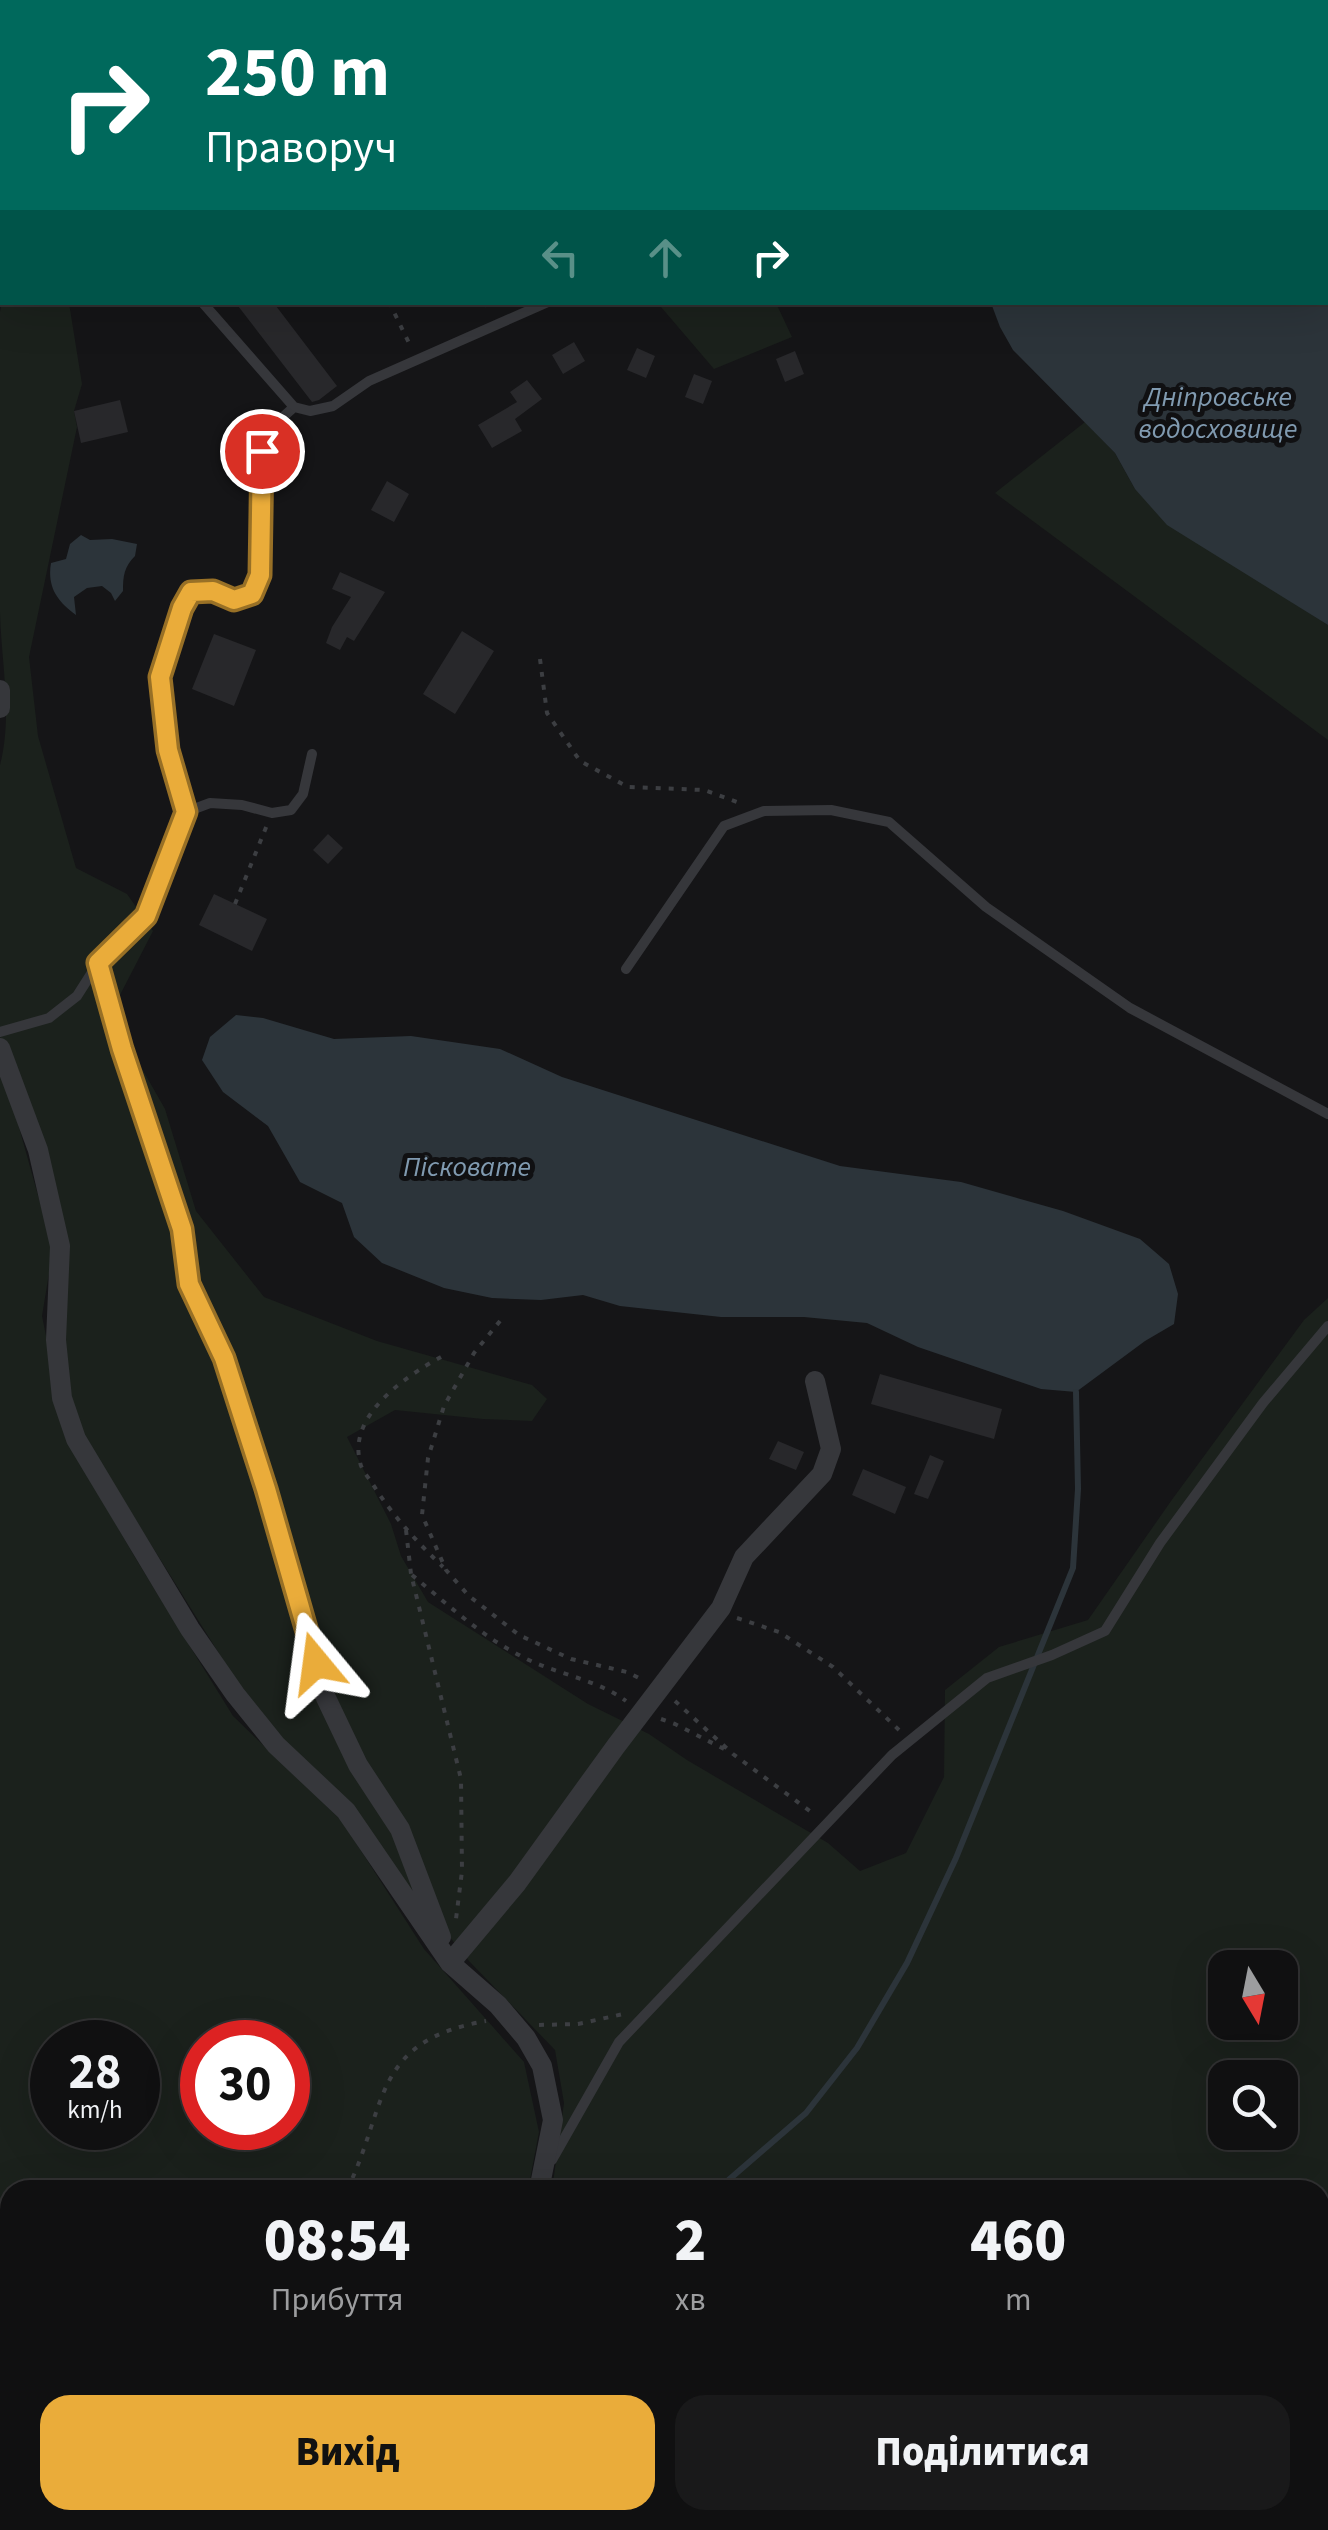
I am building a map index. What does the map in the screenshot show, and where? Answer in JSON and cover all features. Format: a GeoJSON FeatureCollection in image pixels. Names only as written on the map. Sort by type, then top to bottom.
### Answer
{"type":"FeatureCollection","features":[{"type":"Feature","properties":{"kind":"street"},"geometry":{"type":"LineString","coordinates":[[0,690],[0,708]]}},
{"type":"Feature","properties":{"kind":"street"},"geometry":{"type":"LineString","coordinates":[[98,963],[122,1049],[182,1229],[189,1284],[230,1377],[326,1698],[358,1764],[400,1829],[450,1963]]}},
{"type":"Feature","properties":{"kind":"street"},"geometry":{"type":"LineString","coordinates":[[0,1048],[38,1150],[60,1246],[56,1340],[62,1398],[76,1439],[190,1629],[235,1694],[276,1745],[346,1811],[450,1963],[498,2005],[526,2038],[542,2066],[554,2120],[541,2180]]}},
{"type":"Feature","properties":{"kind":"street"},"geometry":{"type":"LineString","coordinates":[[450,1963],[517,1883],[721,1608],[744,1557],[822,1474],[831,1449],[816,1381]]}},
{"type":"Feature","properties":{"kind":"lane"},"geometry":{"type":"LineString","coordinates":[[205,305],[294,407],[310,411],[334,406],[369,381],[541,305]]}},
{"type":"Feature","properties":{"kind":"lane"},"geometry":{"type":"LineString","coordinates":[[0,1032],[49,1018],[77,996],[98,963],[146,916],[186,812],[168,750],[160,677],[191,592],[213,591],[234,600],[252,594],[260,575],[262,451],[271,428],[294,407]]}},
{"type":"Feature","properties":{"kind":"lane"},"geometry":{"type":"LineString","coordinates":[[186,812],[210,803],[242,805],[272,814],[291,810],[302,794],[312,754]]}},
{"type":"Feature","properties":{"kind":"lane"},"geometry":{"type":"LineString","coordinates":[[626,968],[724,826],[764,811],[831,810],[889,822],[986,907],[1130,1008],[1328,1114]]}},
{"type":"Feature","properties":{"kind":"lane"},"geometry":{"type":"LineString","coordinates":[[542,2180],[619,2042],[892,1754],[987,1678],[1105,1631],[1160,1543],[1263,1403],[1328,1326]]}},
{"type":"Feature","properties":{"kind":"path"},"geometry":{"type":"LineString","coordinates":[[390,305],[417,360]]}},
{"type":"Feature","properties":{"kind":"path"},"geometry":{"type":"LineString","coordinates":[[540,659],[547,713],[580,762],[628,787],[704,790],[764,811]]}},
{"type":"Feature","properties":{"kind":"path"},"geometry":{"type":"LineString","coordinates":[[234,904],[272,814]]}},
{"type":"Feature","properties":{"kind":"path"},"geometry":{"type":"LineString","coordinates":[[446,1570],[422,1514],[428,1458],[444,1406],[474,1353],[500,1321]]}},
{"type":"Feature","properties":{"kind":"path"},"geometry":{"type":"LineString","coordinates":[[441,1358],[410,1374],[372,1411],[360,1434],[360,1463],[406,1530],[469,1596],[519,1635],[571,1659],[627,1672],[662,1688],[732,1754],[827,1824]]}},
{"type":"Feature","properties":{"kind":"path"},"geometry":{"type":"LineString","coordinates":[[406,1530],[411,1574],[461,1778],[462,1870],[455,1926]]}},
{"type":"Feature","properties":{"kind":"path"},"geometry":{"type":"LineString","coordinates":[[411,1574],[517,1655],[560,1674],[610,1688],[642,1713],[675,1724],[732,1754]]}},
{"type":"Feature","properties":{"kind":"path"},"geometry":{"type":"LineString","coordinates":[[721,1608],[778,1632],[833,1667],[910,1740]]}},
{"type":"Feature","properties":{"kind":"path"},"geometry":{"type":"LineString","coordinates":[[352,2180],[389,2078],[415,2046],[468,2024],[508,2017],[538,2026],[578,2024],[630,2012]]}},
{"type":"Feature","properties":{"kind":"shaded area"},"geometry":{"type":"Polygon","coordinates":[[[1,305],[69,305],[82,384],[74,411],[77,427],[29,657],[38,736],[76,868],[127,894],[153,931],[120,995],[129,1046],[165,1109],[196,1211],[264,1297],[377,1341],[532,1385],[547,1399],[532,1421],[395,1410],[347,1437],[391,1524],[401,1556],[428,1602],[588,1704],[649,1734],[828,1843],[860,1871],[906,1853],[944,1777],[945,1690],[999,1647],[1088,1620],[1304,1320],[1328,1298],[1328,2180],[553,2180],[564,2103],[555,2050],[469,1961],[399,1874],[253,1708],[82,1434],[67,1392],[46,1149],[0,1037],[0,765],[6,708],[0,612],[0,312],[1,305]]]}},
{"type":"Feature","properties":{"kind":"shaded area"},"geometry":{"type":"Polygon","coordinates":[[[777,305],[792,337],[714,369],[661,307],[777,305]]]}},
{"type":"Feature","properties":{"kind":"shaded area"},"geometry":{"type":"Polygon","coordinates":[[[1085,422],[1115,453],[1135,489],[1218,555],[1328,625],[1328,740],[995,493],[1085,422]]]}},
{"type":"Feature","properties":{"kind":"shaded area"},"geometry":{"type":"Polygon","coordinates":[[[0,1075],[15,1113],[53,1249],[42,1316],[67,1440],[233,1716],[342,1821],[424,1949],[524,2062],[539,2132],[530,2180],[0,2180],[0,1075]]]}},
{"type":"Feature","properties":{"kind":"water","name":"Дніпровське водосховище"},"geometry":{"type":"Polygon","coordinates":[[[992,305],[1328,305],[1328,625],[1167,525],[1135,489],[1115,453],[1013,350],[992,305]]]}},
{"type":"Feature","properties":{"kind":"water"},"geometry":{"type":"Polygon","coordinates":[[[81,535],[90,540],[137,544],[125,572],[123,591],[115,601],[102,586],[87,588],[74,597],[76,615],[55,593],[50,572],[51,563],[66,559],[70,544],[81,535]]]}},
{"type":"Feature","properties":{"kind":"water","name":"Пісковате"},"geometry":{"type":"Polygon","coordinates":[[[236,1015],[263,1018],[334,1039],[411,1036],[500,1049],[562,1077],[840,1166],[961,1182],[1063,1211],[1140,1239],[1169,1264],[1178,1294],[1174,1324],[1076,1392],[1041,1389],[918,1347],[867,1323],[804,1317],[721,1317],[620,1306],[583,1295],[541,1300],[492,1298],[444,1288],[382,1263],[354,1237],[342,1203],[300,1182],[268,1126],[223,1092],[202,1060],[210,1037],[236,1015]]]}},
{"type":"Feature","properties":{"kind":"building"},"geometry":{"type":"Polygon","coordinates":[[[237,305],[275,305],[337,386],[312,402],[237,305]]]}},
{"type":"Feature","properties":{"kind":"building"},"geometry":{"type":"Polygon","coordinates":[[[574,342],[585,361],[563,374],[552,355],[574,342]]]}},
{"type":"Feature","properties":{"kind":"building"},"geometry":{"type":"Polygon","coordinates":[[[637,348],[655,356],[646,378],[627,370],[637,348]]]}},
{"type":"Feature","properties":{"kind":"building"},"geometry":{"type":"Polygon","coordinates":[[[795,351],[804,374],[785,382],[776,359],[795,351]]]}},
{"type":"Feature","properties":{"kind":"building"},"geometry":{"type":"Polygon","coordinates":[[[694,374],[712,381],[703,404],[685,397],[694,374]]]}},
{"type":"Feature","properties":{"kind":"building"},"geometry":{"type":"Polygon","coordinates":[[[527,380],[542,399],[515,419],[522,431],[492,448],[478,425],[517,402],[510,392],[527,380]]]}},
{"type":"Feature","properties":{"kind":"building"},"geometry":{"type":"Polygon","coordinates":[[[120,400],[128,432],[81,443],[74,411],[120,400]]]}},
{"type":"Feature","properties":{"kind":"building"},"geometry":{"type":"Polygon","coordinates":[[[387,481],[409,494],[394,522],[371,510],[387,481]]]}},
{"type":"Feature","properties":{"kind":"building"},"geometry":{"type":"Polygon","coordinates":[[[340,572],[385,592],[354,641],[347,637],[340,650],[326,643],[351,597],[332,589],[340,572]]]}},
{"type":"Feature","properties":{"kind":"building"},"geometry":{"type":"Polygon","coordinates":[[[462,631],[494,651],[455,714],[423,694],[462,631]]]}},
{"type":"Feature","properties":{"kind":"building"},"geometry":{"type":"Polygon","coordinates":[[[214,634],[256,650],[234,706],[192,689],[214,634]]]}},
{"type":"Feature","properties":{"kind":"building"},"geometry":{"type":"Polygon","coordinates":[[[328,834],[343,848],[328,864],[313,850],[328,834]]]}},
{"type":"Feature","properties":{"kind":"building"},"geometry":{"type":"Polygon","coordinates":[[[214,894],[267,919],[252,951],[199,925],[214,894]]]}},
{"type":"Feature","properties":{"kind":"building"},"geometry":{"type":"Polygon","coordinates":[[[880,1374],[1002,1409],[994,1439],[871,1404],[880,1374]]]}},
{"type":"Feature","properties":{"kind":"building"},"geometry":{"type":"Polygon","coordinates":[[[778,1441],[804,1452],[796,1470],[769,1459],[778,1441]]]}},
{"type":"Feature","properties":{"kind":"building"},"geometry":{"type":"Polygon","coordinates":[[[930,1455],[944,1461],[928,1499],[914,1494],[930,1455]]]}},
{"type":"Feature","properties":{"kind":"building"},"geometry":{"type":"Polygon","coordinates":[[[863,1469],[906,1487],[895,1514],[852,1495],[863,1469]]]}},
{"type":"Feature","properties":{"kind":"waterway"},"geometry":{"type":"LineString","coordinates":[[729,2180],[806,2113],[857,2048],[907,1963],[956,1858],[1073,1568],[1078,1489],[1076,1392]]}},
{"type":"Feature","properties":{"kind":"route"},"geometry":{"type":"LineString","coordinates":[[262,451],[260,575],[252,594],[234,600],[213,591],[191,592],[160,677],[168,750],[186,812],[146,916],[98,963],[122,1049],[182,1229],[189,1284],[224,1358],[316,1663]]}}]}
